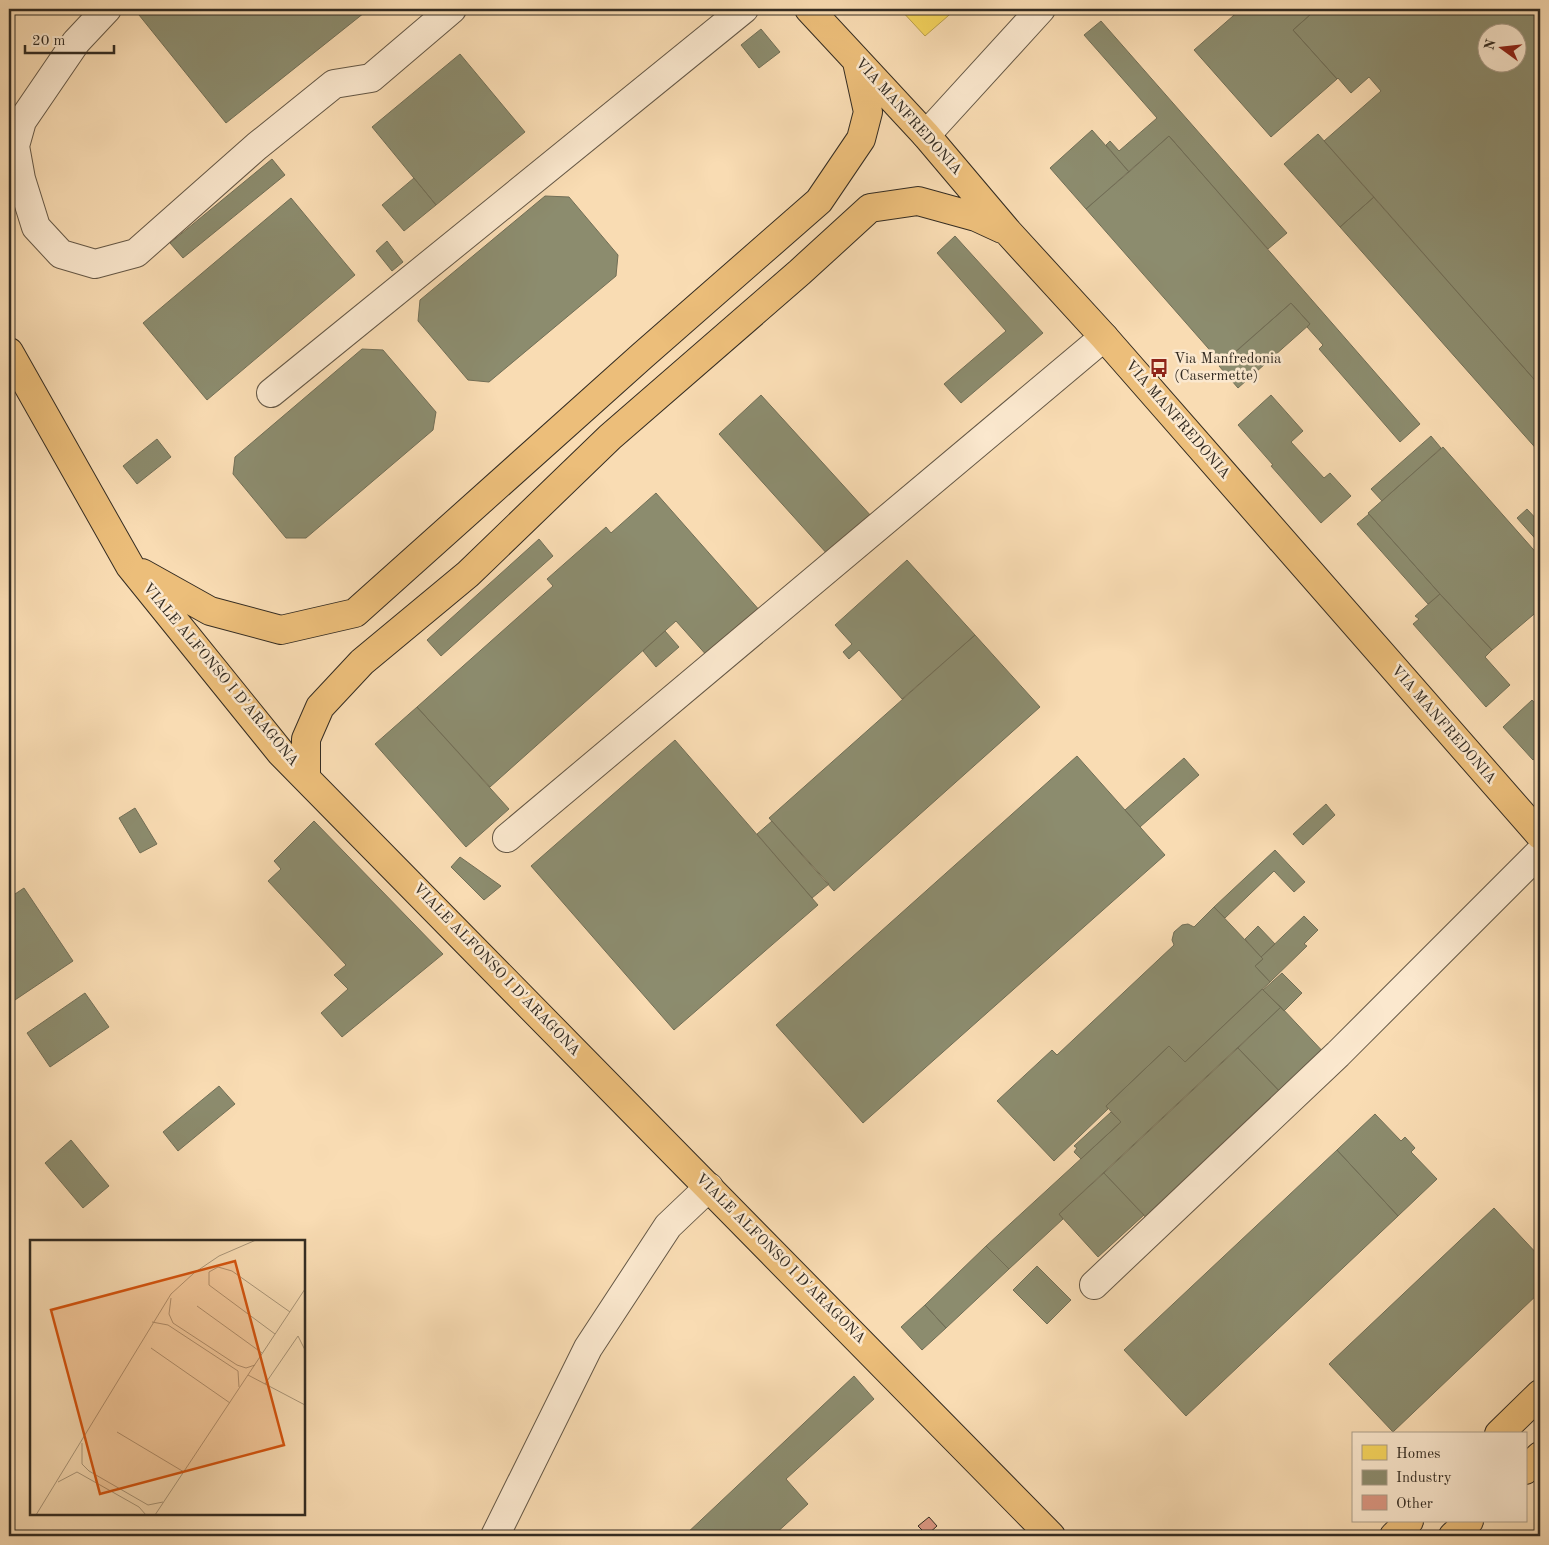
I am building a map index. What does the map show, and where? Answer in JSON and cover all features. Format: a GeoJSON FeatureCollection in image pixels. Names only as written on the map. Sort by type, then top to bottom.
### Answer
{"type":"FeatureCollection","features":[{"type":"Feature","properties":{"kind":"main road","name":"VIA MANFREDONIA"},"geometry":{"type":"LineString","coordinates":[[809,9],[926,135],[1008,232],[1104,337],[1540,835]]}},
{"type":"Feature","properties":{"kind":"main road"},"geometry":{"type":"LineString","coordinates":[[130,566],[210,611],[281,630],[355,613],[627,368],[819,201],[861,140],[868,112],[856,60]]}},
{"type":"Feature","properties":{"kind":"main road"},"geometry":{"type":"LineString","coordinates":[[306,776],[306,739],[320,707],[362,662],[468,574],[610,437],[800,272],[870,208],[918,201],[976,216],[1008,232]]}},
{"type":"Feature","properties":{"kind":"main road","name":"VIALE ALFONSO I D'ARAGONA"},"geometry":{"type":"LineString","coordinates":[[9,352],[130,566],[281,753],[306,776],[1051,1536]]}},
{"type":"Feature","properties":{"kind":"main road"},"geometry":{"type":"LineString","coordinates":[[1501,1432],[1540,1394]]}},
{"type":"Feature","properties":{"kind":"main road"},"geometry":{"type":"LineString","coordinates":[[1526,1469],[1540,1456]]}},
{"type":"Feature","properties":{"kind":"main road"},"geometry":{"type":"LineString","coordinates":[[1394,1536],[1408,1522]]}},
{"type":"Feature","properties":{"kind":"main road"},"geometry":{"type":"LineString","coordinates":[[1453,1536],[1468,1522]]}},
{"type":"Feature","properties":{"kind":"street"},"geometry":{"type":"LineString","coordinates":[[107,9],[76,42],[22,121],[15,146],[21,179],[36,227],[61,254],[96,264],[136,254],[258,146],[334,84],[371,78],[452,9]]}},
{"type":"Feature","properties":{"kind":"street"},"geometry":{"type":"LineString","coordinates":[[271,393],[744,9]]}},
{"type":"Feature","properties":{"kind":"street"},"geometry":{"type":"LineString","coordinates":[[926,135],[1028,14]]}},
{"type":"Feature","properties":{"kind":"street"},"geometry":{"type":"LineString","coordinates":[[507,838],[1104,337]]}},
{"type":"Feature","properties":{"kind":"street"},"geometry":{"type":"LineString","coordinates":[[1094,1286],[1338,1054],[1540,852]]}},
{"type":"Feature","properties":{"kind":"street"},"geometry":{"type":"LineString","coordinates":[[495,1536],[588,1348],[668,1226],[709,1188]]}},
{"type":"Feature","properties":{"kind":"building: Homes"},"geometry":{"type":"Polygon","coordinates":[[[900,9],[956,9],[925,36],[900,9]]]}},
{"type":"Feature","properties":{"kind":"building: Industry"},"geometry":{"type":"Polygon","coordinates":[[[147,9],[369,9],[226,123],[139,15],[147,9]]]}},
{"type":"Feature","properties":{"kind":"building: Industry"},"geometry":{"type":"Polygon","coordinates":[[[1241,9],[1306,9],[1311,14],[1293,30],[1337,79],[1271,137],[1194,50],[1241,9]]]}},
{"type":"Feature","properties":{"kind":"building: Industry"},"geometry":{"type":"Polygon","coordinates":[[[1306,9],[1540,9],[1540,386],[1324,141],[1381,91],[1369,77],[1351,93],[1293,30],[1311,14],[1306,9]]]}},
{"type":"Feature","properties":{"kind":"building: Industry"},"geometry":{"type":"Polygon","coordinates":[[[1101,21],[1287,233],[1268,249],[1169,136],[1129,172],[1106,145],[1110,141],[1119,151],[1157,118],[1084,35],[1101,21]]]}},
{"type":"Feature","properties":{"kind":"building: Industry"},"geometry":{"type":"Polygon","coordinates":[[[761,29],[780,52],[759,68],[741,45],[761,29]]]}},
{"type":"Feature","properties":{"kind":"building: Industry"},"geometry":{"type":"Polygon","coordinates":[[[460,54],[525,132],[436,205],[372,127],[460,54]]]}},
{"type":"Feature","properties":{"kind":"building: Industry"},"geometry":{"type":"Polygon","coordinates":[[[1092,130],[1129,172],[1086,209],[1050,168],[1092,130]]]}},
{"type":"Feature","properties":{"kind":"building: Industry"},"geometry":{"type":"Polygon","coordinates":[[[1318,134],[1374,197],[1340,227],[1284,164],[1318,134]]]}},
{"type":"Feature","properties":{"kind":"building: Industry"},"geometry":{"type":"Polygon","coordinates":[[[1169,136],[1420,424],[1400,442],[1319,349],[1323,345],[1307,327],[1310,324],[1291,303],[1222,364],[1086,209],[1169,136]]]}},
{"type":"Feature","properties":{"kind":"building: Industry"},"geometry":{"type":"Polygon","coordinates":[[[272,159],[285,175],[183,258],[170,243],[272,159]]]}},
{"type":"Feature","properties":{"kind":"building: Industry"},"geometry":{"type":"Polygon","coordinates":[[[414,178],[436,205],[404,231],[382,205],[414,178]]]}},
{"type":"Feature","properties":{"kind":"building: Industry"},"geometry":{"type":"Polygon","coordinates":[[[545,196],[569,197],[618,255],[616,276],[489,382],[468,380],[418,321],[420,300],[545,196]]]}},
{"type":"Feature","properties":{"kind":"building: Industry"},"geometry":{"type":"Polygon","coordinates":[[[1374,197],[1540,386],[1540,453],[1340,227],[1374,197]]]}},
{"type":"Feature","properties":{"kind":"building: Industry"},"geometry":{"type":"Polygon","coordinates":[[[291,198],[355,275],[207,400],[143,323],[291,198]]]}},
{"type":"Feature","properties":{"kind":"building: Industry"},"geometry":{"type":"Polygon","coordinates":[[[955,236],[1043,333],[961,403],[944,384],[1006,331],[937,253],[955,236]]]}},
{"type":"Feature","properties":{"kind":"building: Industry"},"geometry":{"type":"Polygon","coordinates":[[[387,241],[403,262],[392,271],[376,251],[387,241]]]}},
{"type":"Feature","properties":{"kind":"building: Industry"},"geometry":{"type":"Polygon","coordinates":[[[1291,303],[1310,324],[1238,388],[1219,366],[1291,303]]]}},
{"type":"Feature","properties":{"kind":"building: Industry"},"geometry":{"type":"Polygon","coordinates":[[[362,349],[383,350],[436,412],[433,430],[306,538],[286,538],[233,474],[235,457],[362,349]]]}},
{"type":"Feature","properties":{"kind":"building: Industry"},"geometry":{"type":"Polygon","coordinates":[[[761,395],[872,517],[829,556],[719,434],[761,395]]]}},
{"type":"Feature","properties":{"kind":"building: Industry"},"geometry":{"type":"Polygon","coordinates":[[[1271,395],[1303,431],[1291,442],[1324,478],[1330,473],[1351,496],[1321,523],[1238,425],[1271,395]]]}},
{"type":"Feature","properties":{"kind":"building: Industry"},"geometry":{"type":"Polygon","coordinates":[[[1431,436],[1441,448],[1382,501],[1371,489],[1431,436]]]}},
{"type":"Feature","properties":{"kind":"building: Industry"},"geometry":{"type":"Polygon","coordinates":[[[157,439],[171,457],[137,484],[123,466],[157,439]]]}},
{"type":"Feature","properties":{"kind":"building: Industry"},"geometry":{"type":"Polygon","coordinates":[[[1443,447],[1540,557],[1540,609],[1492,650],[1368,513],[1443,447]]]}},
{"type":"Feature","properties":{"kind":"building: Industry"},"geometry":{"type":"Polygon","coordinates":[[[656,493],[761,612],[709,658],[676,621],[490,787],[417,707],[553,586],[547,579],[606,527],[611,533],[656,493]]]}},
{"type":"Feature","properties":{"kind":"building: Industry"},"geometry":{"type":"Polygon","coordinates":[[[1527,509],[1540,523],[1540,544],[1517,518],[1527,509]]]}},
{"type":"Feature","properties":{"kind":"building: Industry"},"geometry":{"type":"Polygon","coordinates":[[[1369,514],[1440,594],[1428,604],[1357,524],[1369,514]]]}},
{"type":"Feature","properties":{"kind":"building: Industry"},"geometry":{"type":"Polygon","coordinates":[[[539,539],[553,556],[441,656],[427,640],[539,539]]]}},
{"type":"Feature","properties":{"kind":"building: Industry"},"geometry":{"type":"Polygon","coordinates":[[[907,560],[975,635],[902,699],[859,650],[849,659],[843,652],[852,644],[835,625],[907,560]]]}},
{"type":"Feature","properties":{"kind":"building: Industry"},"geometry":{"type":"Polygon","coordinates":[[[1440,594],[1492,650],[1485,657],[1510,685],[1486,707],[1413,624],[1419,619],[1415,616],[1440,594]]]}},
{"type":"Feature","properties":{"kind":"building: Industry"},"geometry":{"type":"Polygon","coordinates":[[[665,631],[679,647],[656,667],[643,651],[665,631]]]}},
{"type":"Feature","properties":{"kind":"building: Industry"},"geometry":{"type":"Polygon","coordinates":[[[975,635],[1040,707],[834,891],[769,818],[975,635]]]}},
{"type":"Feature","properties":{"kind":"building: Industry"},"geometry":{"type":"Polygon","coordinates":[[[1532,700],[1540,709],[1540,754],[1533,760],[1503,727],[1532,700]]]}},
{"type":"Feature","properties":{"kind":"building: Industry"},"geometry":{"type":"Polygon","coordinates":[[[417,707],[509,809],[466,847],[375,744],[417,707]]]}},
{"type":"Feature","properties":{"kind":"building: Industry"},"geometry":{"type":"Polygon","coordinates":[[[675,740],[818,905],[674,1030],[531,866],[675,740]]]}},
{"type":"Feature","properties":{"kind":"building: Industry"},"geometry":{"type":"Polygon","coordinates":[[[1077,756],[1165,855],[863,1123],[776,1025],[1077,756]]]}},
{"type":"Feature","properties":{"kind":"building: Industry"},"geometry":{"type":"Polygon","coordinates":[[[1184,758],[1199,775],[1140,827],[1125,810],[1184,758]]]}},
{"type":"Feature","properties":{"kind":"building: Industry"},"geometry":{"type":"Polygon","coordinates":[[[1326,804],[1335,815],[1303,845],[1293,834],[1326,804]]]}},
{"type":"Feature","properties":{"kind":"building: Industry"},"geometry":{"type":"Polygon","coordinates":[[[135,808],[157,844],[140,853],[119,818],[135,808]]]}},
{"type":"Feature","properties":{"kind":"building: Industry"},"geometry":{"type":"Polygon","coordinates":[[[314,821],[443,954],[342,1037],[321,1013],[348,989],[334,975],[346,965],[268,881],[281,869],[274,861],[314,821]]]}},
{"type":"Feature","properties":{"kind":"building: Industry"},"geometry":{"type":"Polygon","coordinates":[[[772,821],[829,884],[812,898],[757,834],[772,821]]]}},
{"type":"Feature","properties":{"kind":"building: Industry"},"geometry":{"type":"Polygon","coordinates":[[[1275,850],[1305,882],[1294,892],[1274,871],[1225,918],[1214,907],[1275,850]]]}},
{"type":"Feature","properties":{"kind":"building: Industry"},"geometry":{"type":"Polygon","coordinates":[[[460,857],[501,886],[484,900],[451,867],[460,857]]]}},
{"type":"Feature","properties":{"kind":"building: Industry"},"geometry":{"type":"Polygon","coordinates":[[[24,888],[73,961],[9,1004],[9,898],[24,888]]]}},
{"type":"Feature","properties":{"kind":"building: Industry"},"geometry":{"type":"Polygon","coordinates":[[[1214,907],[1263,959],[1255,966],[1270,982],[1185,1062],[1169,1046],[1106,1106],[1108,1109],[1054,1161],[997,1101],[1052,1050],[1057,1055],[1174,945],[1172,940],[1174,932],[1182,925],[1188,924],[1194,927],[1214,907]]]}},
{"type":"Feature","properties":{"kind":"building: Industry"},"geometry":{"type":"Polygon","coordinates":[[[1304,916],[1318,930],[1304,944],[1307,946],[1270,982],[1255,966],[1263,959],[1261,957],[1304,916]]]}},
{"type":"Feature","properties":{"kind":"building: Industry"},"geometry":{"type":"Polygon","coordinates":[[[1258,926],[1275,944],[1261,957],[1245,939],[1258,926]]]}},
{"type":"Feature","properties":{"kind":"building: Industry"},"geometry":{"type":"Polygon","coordinates":[[[1282,973],[1302,993],[1284,1011],[1263,990],[1282,973]]]}},
{"type":"Feature","properties":{"kind":"building: Industry"},"geometry":{"type":"Polygon","coordinates":[[[1262,989],[1281,1007],[1059,1214],[1063,1219],[1009,1269],[986,1246],[1121,1122],[1106,1106],[1169,1046],[1185,1062],[1262,989]]]}},
{"type":"Feature","properties":{"kind":"building: Industry"},"geometry":{"type":"Polygon","coordinates":[[[85,993],[109,1027],[50,1067],[27,1033],[85,993]]]}},
{"type":"Feature","properties":{"kind":"building: Industry"},"geometry":{"type":"Polygon","coordinates":[[[1281,1007],[1328,1057],[1285,1097],[1238,1048],[1281,1007]]]}},
{"type":"Feature","properties":{"kind":"building: Industry"},"geometry":{"type":"Polygon","coordinates":[[[1238,1048],[1285,1097],[1150,1222],[1104,1173],[1238,1048]]]}},
{"type":"Feature","properties":{"kind":"building: Industry"},"geometry":{"type":"Polygon","coordinates":[[[219,1086],[235,1104],[178,1151],[163,1132],[219,1086]]]}},
{"type":"Feature","properties":{"kind":"building: Industry"},"geometry":{"type":"Polygon","coordinates":[[[1111,1112],[1121,1122],[1081,1159],[1074,1152],[1077,1148],[1074,1146],[1111,1112]]]}},
{"type":"Feature","properties":{"kind":"building: Industry"},"geometry":{"type":"Polygon","coordinates":[[[1375,1114],[1401,1141],[1405,1137],[1415,1148],[1411,1152],[1437,1179],[1398,1216],[1337,1150],[1375,1114]]]}},
{"type":"Feature","properties":{"kind":"building: Industry"},"geometry":{"type":"Polygon","coordinates":[[[71,1140],[109,1186],[83,1208],[45,1163],[71,1140]]]}},
{"type":"Feature","properties":{"kind":"building: Industry"},"geometry":{"type":"Polygon","coordinates":[[[1337,1150],[1398,1216],[1186,1416],[1124,1350],[1337,1150]]]}},
{"type":"Feature","properties":{"kind":"building: Industry"},"geometry":{"type":"Polygon","coordinates":[[[1104,1173],[1144,1215],[1098,1257],[1059,1214],[1104,1173]]]}},
{"type":"Feature","properties":{"kind":"building: Industry"},"geometry":{"type":"Polygon","coordinates":[[[1494,1208],[1540,1257],[1540,1292],[1393,1432],[1329,1364],[1494,1208]]]}},
{"type":"Feature","properties":{"kind":"building: Industry"},"geometry":{"type":"Polygon","coordinates":[[[986,1246],[1009,1269],[946,1328],[925,1305],[986,1246]]]}},
{"type":"Feature","properties":{"kind":"building: Industry"},"geometry":{"type":"Polygon","coordinates":[[[1037,1266],[1071,1300],[1047,1324],[1013,1290],[1037,1266]]]}},
{"type":"Feature","properties":{"kind":"building: Industry"},"geometry":{"type":"Polygon","coordinates":[[[925,1305],[946,1328],[922,1350],[901,1327],[925,1305]]]}},
{"type":"Feature","properties":{"kind":"building: Industry"},"geometry":{"type":"Polygon","coordinates":[[[854,1376],[874,1399],[786,1479],[808,1504],[773,1536],[684,1536],[854,1376]]]}},
{"type":"Feature","properties":{"kind":"building: Other"},"geometry":{"type":"Polygon","coordinates":[[[929,1517],[937,1526],[927,1535],[918,1526],[929,1517]]]}},
{"type":"Feature","properties":{"kind":"place","name":"Via Manfredonia (Casermette)"},"geometry":{"type":"Point","coordinates":[1159,368]}}]}
